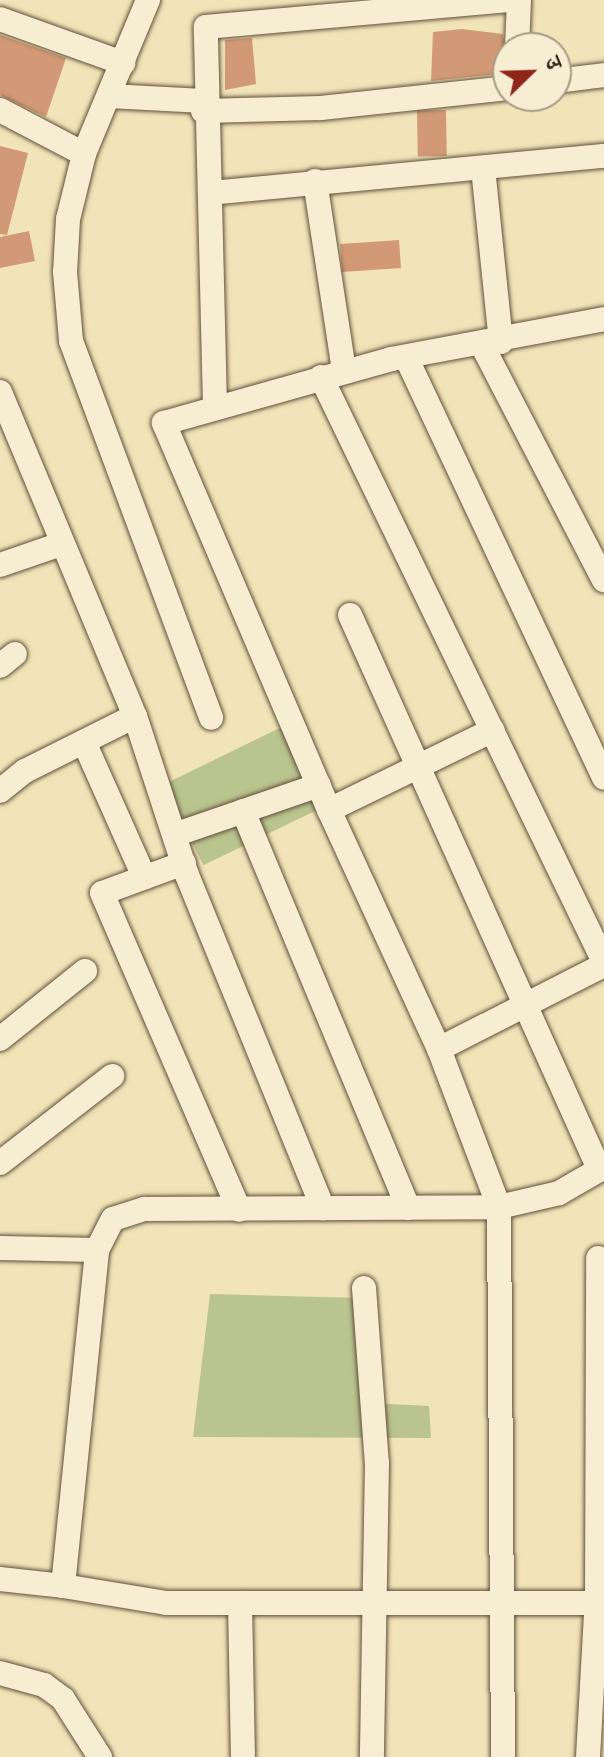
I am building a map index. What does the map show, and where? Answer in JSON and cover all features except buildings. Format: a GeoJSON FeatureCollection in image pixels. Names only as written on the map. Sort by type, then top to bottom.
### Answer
{"type":"FeatureCollection","features":[{"type":"Feature","properties":{"kind":"street"},"geometry":{"type":"LineString","coordinates":[[148,0],[84,154],[68,219],[71,341],[211,718]]}},
{"type":"Feature","properties":{"kind":"street"},"geometry":{"type":"LineString","coordinates":[[215,406],[210,193],[203,106],[206,27],[511,0]]}},
{"type":"Feature","properties":{"kind":"street"},"geometry":{"type":"LineString","coordinates":[[518,32],[519,0]]}},
{"type":"Feature","properties":{"kind":"street"},"geometry":{"type":"LineString","coordinates":[[0,19],[123,63]]}},
{"type":"Feature","properties":{"kind":"street"},"geometry":{"type":"LineString","coordinates":[[572,79],[604,75]]}},
{"type":"Feature","properties":{"kind":"street"},"geometry":{"type":"LineString","coordinates":[[109,96],[203,106],[321,108],[492,90]]}},
{"type":"Feature","properties":{"kind":"street"},"geometry":{"type":"LineString","coordinates":[[0,110],[84,154]]}},
{"type":"Feature","properties":{"kind":"street"},"geometry":{"type":"LineString","coordinates":[[210,193],[604,156]]}},
{"type":"Feature","properties":{"kind":"street"},"geometry":{"type":"LineString","coordinates":[[483,168],[492,344],[604,580]]}},
{"type":"Feature","properties":{"kind":"street"},"geometry":{"type":"LineString","coordinates":[[315,181],[332,374],[493,730],[604,964],[524,1002],[439,1049]]}},
{"type":"Feature","properties":{"kind":"street"},"geometry":{"type":"LineString","coordinates":[[503,1757],[499,1606],[499,1207],[439,1049],[329,810],[164,423],[332,374],[604,319]]}},
{"type":"Feature","properties":{"kind":"street"},"geometry":{"type":"LineString","coordinates":[[406,357],[604,778]]}},
{"type":"Feature","properties":{"kind":"street"},"geometry":{"type":"LineString","coordinates":[[0,392],[135,716],[177,834],[184,863],[323,1208]]}},
{"type":"Feature","properties":{"kind":"street"},"geometry":{"type":"LineString","coordinates":[[0,565],[61,544]]}},
{"type":"Feature","properties":{"kind":"street"},"geometry":{"type":"LineString","coordinates":[[63,1586],[97,1250],[102,1231],[129,1212],[499,1207],[559,1193],[602,1168],[350,615]]}},
{"type":"Feature","properties":{"kind":"street"},"geometry":{"type":"LineString","coordinates":[[0,791],[135,716]]}},
{"type":"Feature","properties":{"kind":"street"},"geometry":{"type":"LineString","coordinates":[[329,810],[493,730]]}},
{"type":"Feature","properties":{"kind":"street"},"geometry":{"type":"LineString","coordinates":[[84,742],[144,877]]}},
{"type":"Feature","properties":{"kind":"street"},"geometry":{"type":"LineString","coordinates":[[177,834],[319,785]]}},
{"type":"Feature","properties":{"kind":"street"},"geometry":{"type":"LineString","coordinates":[[243,811],[408,1208]]}},
{"type":"Feature","properties":{"kind":"street"},"geometry":{"type":"LineString","coordinates":[[184,863],[102,893],[239,1210]]}},
{"type":"Feature","properties":{"kind":"street"},"geometry":{"type":"LineString","coordinates":[[0,1039],[85,971]]}},
{"type":"Feature","properties":{"kind":"street"},"geometry":{"type":"LineString","coordinates":[[0,1163],[112,1076]]}},
{"type":"Feature","properties":{"kind":"street"},"geometry":{"type":"LineString","coordinates":[[0,1248],[97,1250]]}},
{"type":"Feature","properties":{"kind":"street"},"geometry":{"type":"LineString","coordinates":[[588,1757],[600,1603],[598,1258]]}},
{"type":"Feature","properties":{"kind":"street"},"geometry":{"type":"LineString","coordinates":[[364,1288],[377,1451],[372,1757]]}},
{"type":"Feature","properties":{"kind":"street"},"geometry":{"type":"LineString","coordinates":[[0,1579],[167,1603],[499,1606],[600,1603]]}},
{"type":"Feature","properties":{"kind":"street"},"geometry":{"type":"LineString","coordinates":[[240,1603],[243,1757]]}},
{"type":"Feature","properties":{"kind":"street"},"geometry":{"type":"LineString","coordinates":[[0,1673],[44,1685],[63,1699],[100,1757]]}},
{"type":"Feature","properties":{"kind":"green space"},"geometry":{"type":"Polygon","coordinates":[[[296,720],[335,801],[203,865],[164,784],[296,720]]]}},
{"type":"Feature","properties":{"kind":"green space"},"geometry":{"type":"Polygon","coordinates":[[[210,1294],[363,1298],[368,1403],[429,1406],[431,1438],[193,1437],[210,1294]]]}}]}
